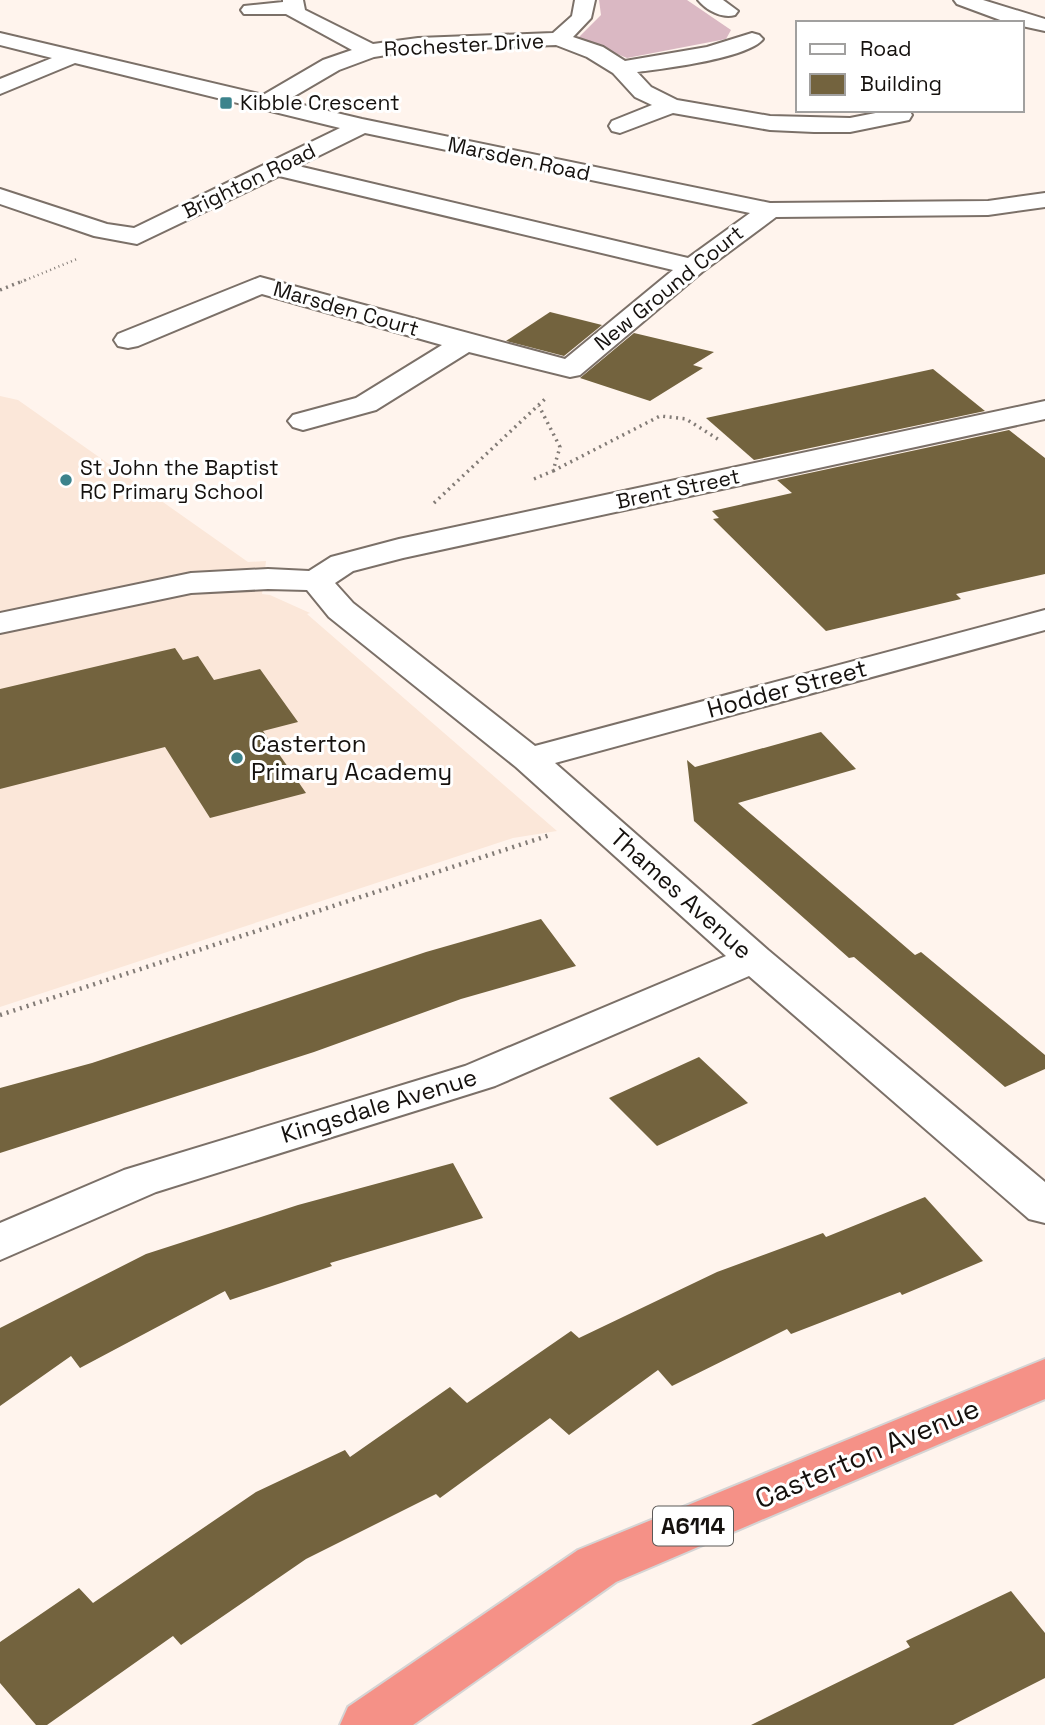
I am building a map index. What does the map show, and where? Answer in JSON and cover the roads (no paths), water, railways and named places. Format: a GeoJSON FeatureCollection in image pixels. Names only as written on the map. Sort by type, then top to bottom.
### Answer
{"type":"FeatureCollection","features":[{"type":"Feature","properties":{"kind":"highway","name":"Casterton Avenue"},"geometry":{"type":"LineString","coordinates":[[368,1725],[597,1566],[1045,1378]]}},
{"type":"Feature","properties":{"kind":"street","name":"Rochester Drive"},"geometry":{"type":"LineString","coordinates":[[558,39],[583,17],[585,0]]}},
{"type":"Feature","properties":{"kind":"street"},"geometry":{"type":"LineString","coordinates":[[708,0],[728,11]]}},
{"type":"Feature","properties":{"kind":"street"},"geometry":{"type":"LineString","coordinates":[[964,0],[1010,17],[1045,25]]}},
{"type":"Feature","properties":{"kind":"street","name":"Rochester Drive"},"geometry":{"type":"LineString","coordinates":[[251,10],[293,4],[295,13],[305,20],[370,51]]}},
{"type":"Feature","properties":{"kind":"street","name":"Marsden Road"},"geometry":{"type":"LineString","coordinates":[[0,39],[362,127],[770,210],[988,208],[1045,200]]}},
{"type":"Feature","properties":{"kind":"street","name":"Rochester Drive"},"geometry":{"type":"LineString","coordinates":[[266,103],[331,65],[370,51],[418,44],[558,39],[595,51],[621,68],[643,92],[671,106],[770,122],[865,130],[901,116]]}},
{"type":"Feature","properties":{"kind":"street"},"geometry":{"type":"LineString","coordinates":[[621,68],[664,62],[752,39]]}},
{"type":"Feature","properties":{"kind":"street"},"geometry":{"type":"LineString","coordinates":[[0,87],[72,57]]}},
{"type":"Feature","properties":{"kind":"street"},"geometry":{"type":"LineString","coordinates":[[620,126],[671,106]]}},
{"type":"Feature","properties":{"kind":"street","name":"Brighton Road"},"geometry":{"type":"LineString","coordinates":[[0,196],[103,231],[137,236],[362,127]]}},
{"type":"Feature","properties":{"kind":"street"},"geometry":{"type":"LineString","coordinates":[[279,167],[294,173],[693,267]]}},
{"type":"Feature","properties":{"kind":"street","name":"New Ground Court"},"geometry":{"type":"LineString","coordinates":[[570,369],[693,267],[770,210]]}},
{"type":"Feature","properties":{"kind":"street","name":"Marsden Court"},"geometry":{"type":"LineString","coordinates":[[128,340],[260,285],[465,343],[570,369]]}},
{"type":"Feature","properties":{"kind":"street"},"geometry":{"type":"LineString","coordinates":[[303,421],[366,404],[465,343]]}},
{"type":"Feature","properties":{"kind":"street","name":"Brent Street"},"geometry":{"type":"LineString","coordinates":[[316,581],[342,564],[377,555],[1045,410]]}},
{"type":"Feature","properties":{"kind":"street"},"geometry":{"type":"LineString","coordinates":[[0,623],[191,583],[236,580],[316,581]]}},
{"type":"Feature","properties":{"kind":"street","name":"Thames Avenue"},"geometry":{"type":"LineString","coordinates":[[316,581],[341,610],[529,758],[754,960],[1045,1208]]}},
{"type":"Feature","properties":{"kind":"street","name":"Hodder Street"},"geometry":{"type":"LineString","coordinates":[[529,758],[1045,620]]}},
{"type":"Feature","properties":{"kind":"street","name":"Kingsdale Avenue"},"geometry":{"type":"LineString","coordinates":[[0,1243],[140,1181],[480,1076],[754,960]]}},
{"type":"Feature","properties":{"kind":"place","name":"Kibble Crescent"},"geometry":{"type":"Point","coordinates":[226,103]}},
{"type":"Feature","properties":{"kind":"place","name":"St John the Baptist RC Primary School"},"geometry":{"type":"Point","coordinates":[66,480]}},
{"type":"Feature","properties":{"kind":"place","name":"Casterton Primary Academy"},"geometry":{"type":"Point","coordinates":[237,758]}}]}
